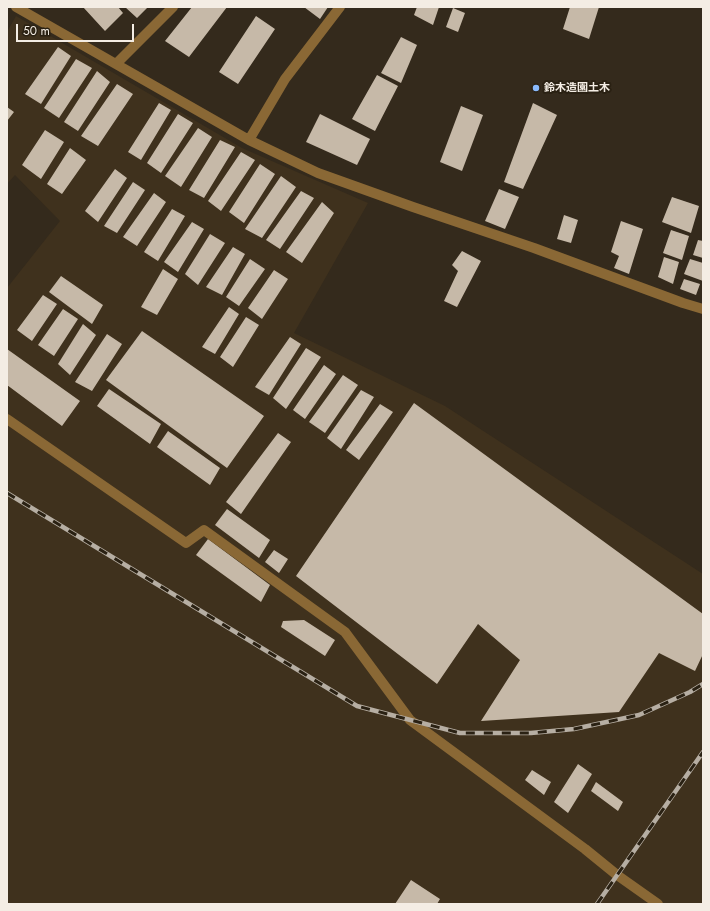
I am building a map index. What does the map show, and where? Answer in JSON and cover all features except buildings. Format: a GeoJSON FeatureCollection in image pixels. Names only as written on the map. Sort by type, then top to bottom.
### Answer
{"type":"FeatureCollection","features":[{"type":"Feature","properties":{"kind":"street"},"geometry":{"type":"LineString","coordinates":[[16,7],[249,140],[318,173],[413,208],[534,248],[703,309]]}},
{"type":"Feature","properties":{"kind":"street"},"geometry":{"type":"LineString","coordinates":[[116,64],[173,7]]}},
{"type":"Feature","properties":{"kind":"street"},"geometry":{"type":"LineString","coordinates":[[249,140],[285,79],[340,7]]}},
{"type":"Feature","properties":{"kind":"street"},"geometry":{"type":"LineString","coordinates":[[7,419],[186,544],[204,530],[345,632],[410,720],[658,904]]}},
{"type":"Feature","properties":{"kind":"shaded area"},"geometry":{"type":"Polygon","coordinates":[[[16,16],[242,148],[368,203],[294,333],[445,406],[703,574],[703,904],[7,904],[7,288],[60,221],[15,175],[7,184],[7,32],[16,16]]]}},
{"type":"Feature","properties":{"kind":"railway"},"geometry":{"type":"LineString","coordinates":[[7,493],[357,706],[460,733],[531,733],[574,729],[639,715],[690,692],[703,684]]}},
{"type":"Feature","properties":{"kind":"railway"},"geometry":{"type":"LineString","coordinates":[[597,904],[703,752]]}},
{"type":"Feature","properties":{"kind":"place","name":"鈴木造園土木"},"geometry":{"type":"Point","coordinates":[536,88]}}]}
